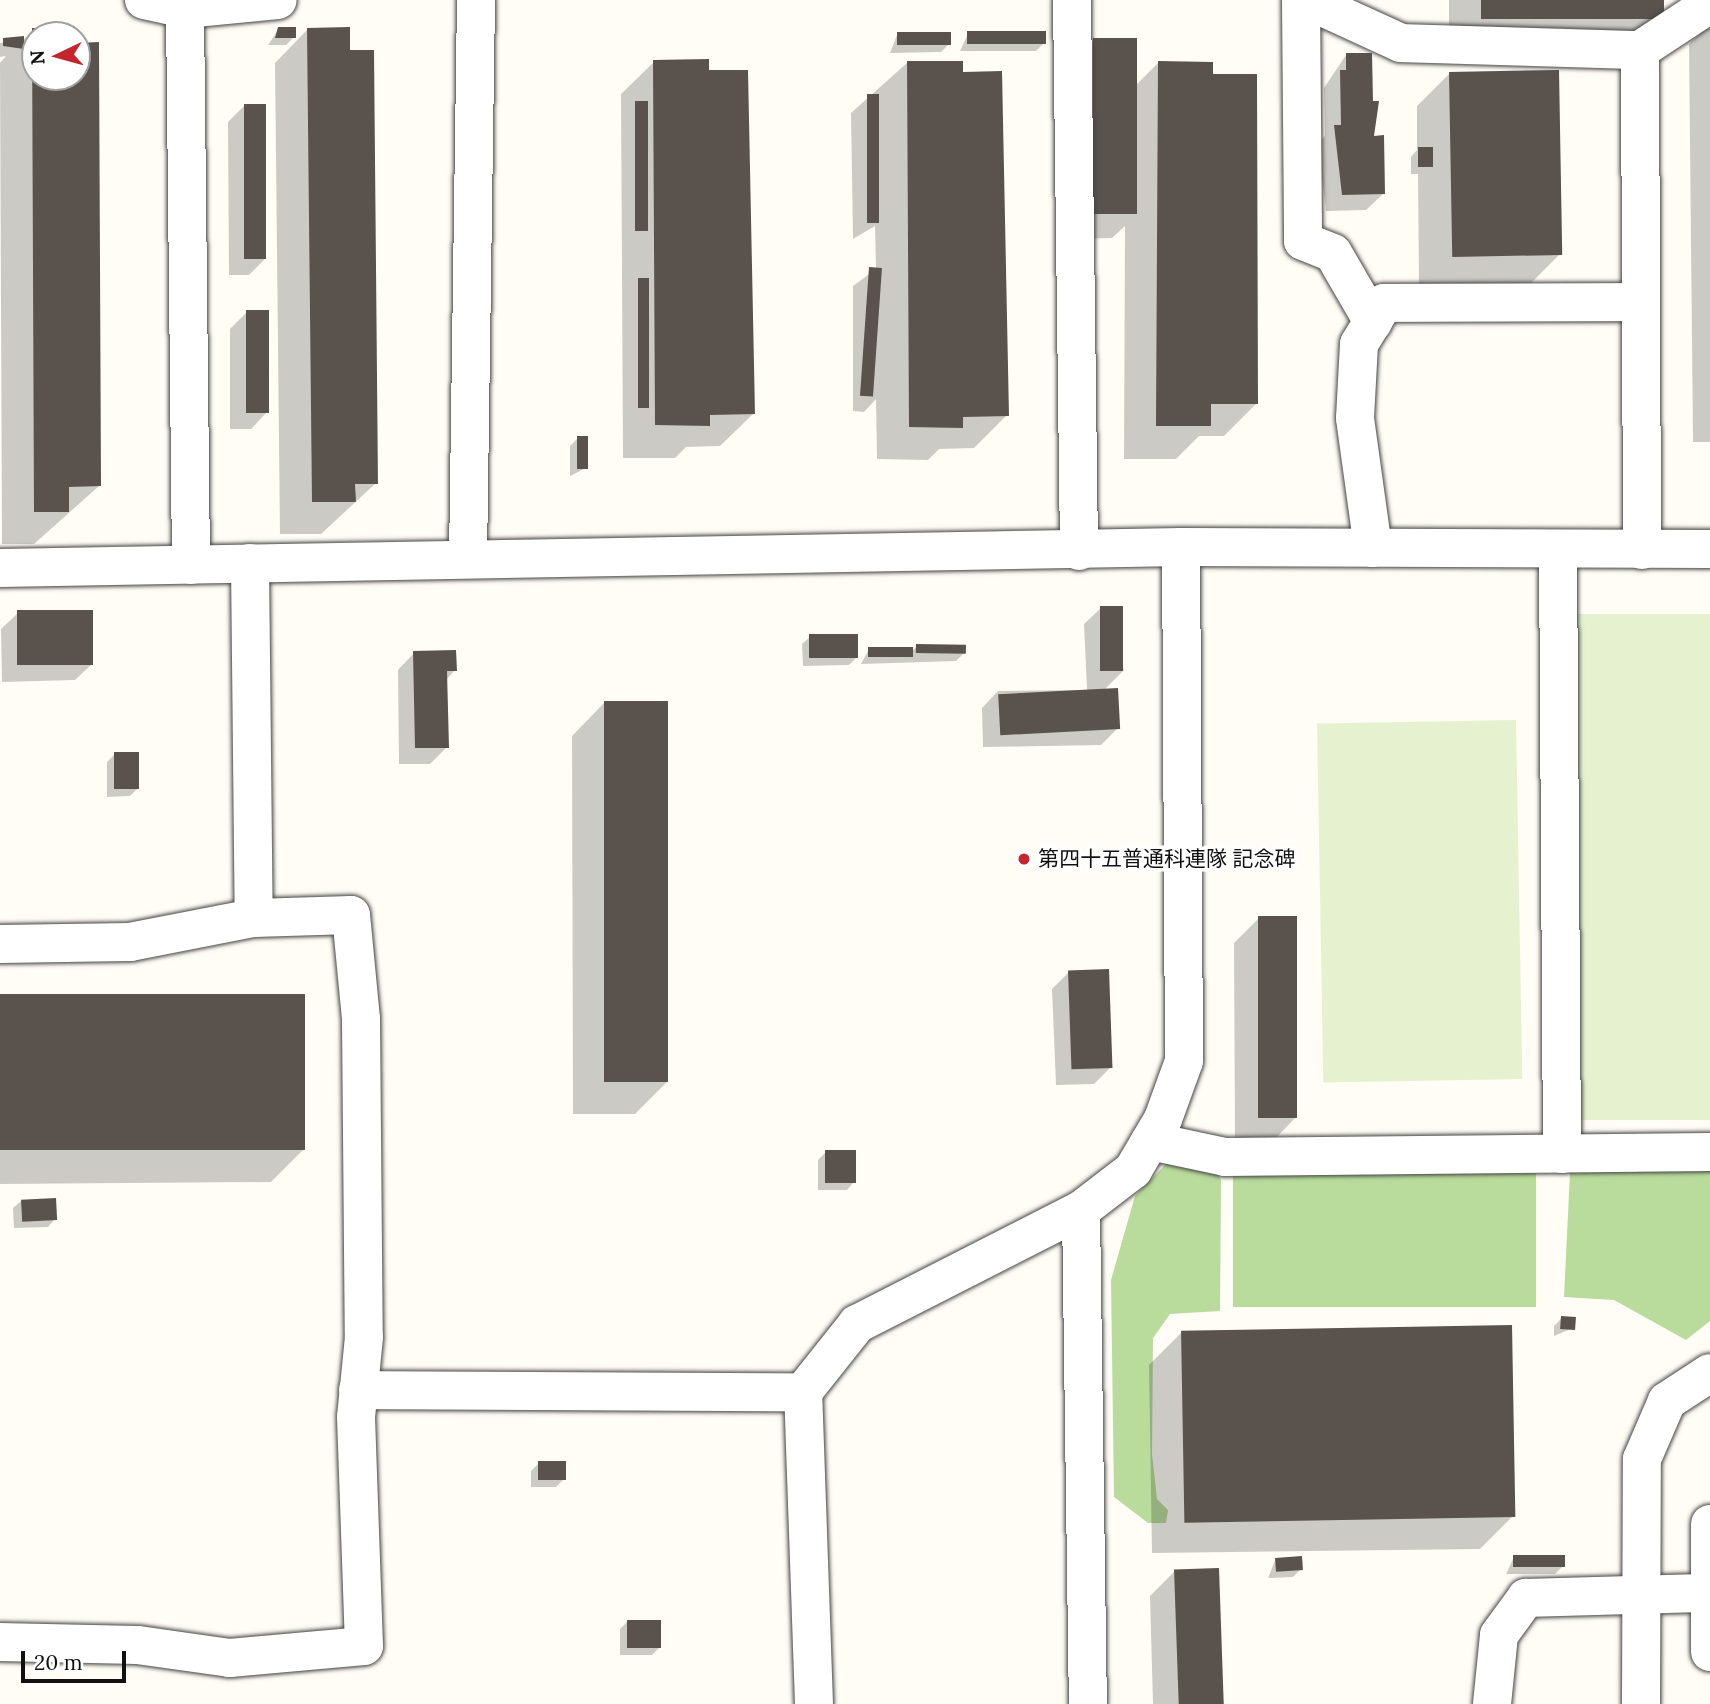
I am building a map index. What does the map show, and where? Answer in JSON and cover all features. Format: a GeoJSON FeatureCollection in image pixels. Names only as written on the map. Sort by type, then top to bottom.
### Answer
{"type":"FeatureCollection","features":[{"type":"Feature","properties":{"kind":"lane"},"geometry":{"type":"LineString","coordinates":[[144,0],[185,9],[278,0]]}},
{"type":"Feature","properties":{"kind":"lane"},"geometry":{"type":"LineString","coordinates":[[468,559],[477,0]]}},
{"type":"Feature","properties":{"kind":"lane"},"geometry":{"type":"LineString","coordinates":[[1072,0],[1079,551]]}},
{"type":"Feature","properties":{"kind":"lane"},"geometry":{"type":"LineString","coordinates":[[1301,0],[1303,241],[1334,253],[1373,322]]}},
{"type":"Feature","properties":{"kind":"lane"},"geometry":{"type":"LineString","coordinates":[[1307,0],[1401,43],[1640,50],[1710,4]]}},
{"type":"Feature","properties":{"kind":"lane"},"geometry":{"type":"LineString","coordinates":[[185,9],[191,565]]}},
{"type":"Feature","properties":{"kind":"lane"},"geometry":{"type":"LineString","coordinates":[[1640,50],[1642,550]]}},
{"type":"Feature","properties":{"kind":"lane"},"geometry":{"type":"LineString","coordinates":[[1373,548],[1356,418],[1359,344],[1384,303],[1641,302]]}},
{"type":"Feature","properties":{"kind":"lane"},"geometry":{"type":"LineString","coordinates":[[814,1704],[803,1392],[857,1324],[1081,1210],[1133,1170],[1150,1141],[1184,1061],[1181,547]]}},
{"type":"Feature","properties":{"kind":"lane"},"geometry":{"type":"LineString","coordinates":[[0,568],[1079,551],[1181,547],[1710,549]]}},
{"type":"Feature","properties":{"kind":"lane"},"geometry":{"type":"LineString","coordinates":[[1558,550],[1562,1154]]}},
{"type":"Feature","properties":{"kind":"lane"},"geometry":{"type":"LineString","coordinates":[[250,563],[254,918]]}},
{"type":"Feature","properties":{"kind":"lane"},"geometry":{"type":"LineString","coordinates":[[0,944],[130,942],[254,918],[351,915],[361,1019],[358,1390],[364,1646],[230,1658],[137,1645],[0,1642]]}},
{"type":"Feature","properties":{"kind":"lane"},"geometry":{"type":"LineString","coordinates":[[1150,1141],[1225,1157],[1710,1152]]}},
{"type":"Feature","properties":{"kind":"lane"},"geometry":{"type":"LineString","coordinates":[[1081,1210],[1088,1704]]}},
{"type":"Feature","properties":{"kind":"lane"},"geometry":{"type":"LineString","coordinates":[[1641,1704],[1642,1459],[1667,1401],[1710,1373]]}},
{"type":"Feature","properties":{"kind":"lane"},"geometry":{"type":"LineString","coordinates":[[358,1390],[803,1392]]}},
{"type":"Feature","properties":{"kind":"lane"},"geometry":{"type":"LineString","coordinates":[[1710,1524],[1710,1652]]}},
{"type":"Feature","properties":{"kind":"lane"},"geometry":{"type":"LineString","coordinates":[[1492,1704],[1499,1635],[1525,1598],[1709,1593]]}},
{"type":"Feature","properties":{"kind":"green space"},"geometry":{"type":"Polygon","coordinates":[[[1570,614],[1710,614],[1710,1120],[1570,1120],[1570,614]]]}},
{"type":"Feature","properties":{"kind":"green space"},"geometry":{"type":"Polygon","coordinates":[[[1516,720],[1522,1079],[1323,1082],[1317,723],[1516,720]]]}},
{"type":"Feature","properties":{"kind":"green space"},"geometry":{"type":"Polygon","coordinates":[[[1166,1164],[1214,1167],[1221,1180],[1220,1311],[1170,1314],[1153,1338],[1152,1454],[1157,1499],[1168,1510],[1166,1523],[1148,1523],[1114,1497],[1111,1280],[1135,1196],[1166,1164]]]}},
{"type":"Feature","properties":{"kind":"green space"},"geometry":{"type":"Polygon","coordinates":[[[1233,1164],[1536,1164],[1536,1307],[1233,1307],[1233,1164]]]}},
{"type":"Feature","properties":{"kind":"green space"},"geometry":{"type":"Polygon","coordinates":[[[1710,1171],[1710,1321],[1686,1340],[1614,1300],[1564,1297],[1570,1172],[1710,1171]]]}},
{"type":"Feature","properties":{"kind":"building"},"geometry":{"type":"Polygon","coordinates":[[[1481,0],[1664,0],[1664,19],[1481,19],[1481,0]]]}},
{"type":"Feature","properties":{"kind":"building"},"geometry":{"type":"Polygon","coordinates":[[[278,27],[296,27],[296,38],[275,38],[278,27]]]}},
{"type":"Feature","properties":{"kind":"building"},"geometry":{"type":"Polygon","coordinates":[[[350,27],[350,50],[374,50],[378,484],[355,484],[356,502],[312,502],[307,28],[350,27]]]}},
{"type":"Feature","properties":{"kind":"building"},"geometry":{"type":"Polygon","coordinates":[[[967,31],[1046,31],[1046,44],[967,44],[967,31]]]}},
{"type":"Feature","properties":{"kind":"building"},"geometry":{"type":"Polygon","coordinates":[[[897,32],[951,32],[951,45],[897,45],[897,32]]]}},
{"type":"Feature","properties":{"kind":"building"},"geometry":{"type":"Polygon","coordinates":[[[21,36],[21,49],[3,46],[3,38],[21,36]]]}},
{"type":"Feature","properties":{"kind":"building"},"geometry":{"type":"Polygon","coordinates":[[[1093,38],[1137,38],[1137,214],[1093,214],[1093,38]]]}},
{"type":"Feature","properties":{"kind":"building"},"geometry":{"type":"Polygon","coordinates":[[[91,42],[99,42],[101,486],[69,487],[69,512],[34,512],[32,91],[91,91],[91,42]]]}},
{"type":"Feature","properties":{"kind":"building"},"geometry":{"type":"Polygon","coordinates":[[[1346,53],[1372,53],[1373,101],[1379,101],[1374,136],[1384,135],[1385,194],[1342,195],[1334,125],[1341,125],[1340,70],[1346,70],[1346,53]]]}},
{"type":"Feature","properties":{"kind":"building"},"geometry":{"type":"Polygon","coordinates":[[[709,59],[709,70],[748,70],[755,414],[710,415],[710,426],[655,425],[653,60],[709,59]]]}},
{"type":"Feature","properties":{"kind":"building"},"geometry":{"type":"Polygon","coordinates":[[[907,61],[963,61],[963,72],[1002,71],[1009,416],[963,417],[963,428],[909,427],[907,61]]]}},
{"type":"Feature","properties":{"kind":"building"},"geometry":{"type":"Polygon","coordinates":[[[1158,61],[1213,62],[1213,74],[1257,74],[1258,404],[1211,404],[1211,426],[1156,426],[1158,61]]]}},
{"type":"Feature","properties":{"kind":"building"},"geometry":{"type":"Polygon","coordinates":[[[1559,70],[1562,255],[1452,257],[1449,72],[1559,70]]]}},
{"type":"Feature","properties":{"kind":"building"},"geometry":{"type":"Polygon","coordinates":[[[867,94],[879,94],[879,223],[867,223],[867,94]]]}},
{"type":"Feature","properties":{"kind":"building"},"geometry":{"type":"Polygon","coordinates":[[[635,101],[648,101],[648,231],[635,231],[635,101]]]}},
{"type":"Feature","properties":{"kind":"building"},"geometry":{"type":"Polygon","coordinates":[[[244,104],[266,104],[266,259],[244,259],[244,104]]]}},
{"type":"Feature","properties":{"kind":"building"},"geometry":{"type":"Polygon","coordinates":[[[1418,147],[1433,147],[1433,167],[1418,167],[1418,147]]]}},
{"type":"Feature","properties":{"kind":"building"},"geometry":{"type":"Polygon","coordinates":[[[869,267],[882,268],[873,397],[860,396],[869,267]]]}},
{"type":"Feature","properties":{"kind":"building"},"geometry":{"type":"Polygon","coordinates":[[[638,278],[649,278],[649,408],[638,408],[638,278]]]}},
{"type":"Feature","properties":{"kind":"building"},"geometry":{"type":"Polygon","coordinates":[[[246,310],[269,310],[269,413],[246,413],[246,310]]]}},
{"type":"Feature","properties":{"kind":"building"},"geometry":{"type":"Polygon","coordinates":[[[577,436],[588,436],[588,469],[577,469],[577,436]]]}},
{"type":"Feature","properties":{"kind":"building"},"geometry":{"type":"Polygon","coordinates":[[[1100,606],[1123,606],[1123,671],[1100,671],[1100,606]]]}},
{"type":"Feature","properties":{"kind":"building"},"geometry":{"type":"Polygon","coordinates":[[[17,610],[93,610],[93,665],[17,665],[17,610]]]}},
{"type":"Feature","properties":{"kind":"building"},"geometry":{"type":"Polygon","coordinates":[[[809,634],[858,634],[858,658],[809,658],[809,634]]]}},
{"type":"Feature","properties":{"kind":"building"},"geometry":{"type":"Polygon","coordinates":[[[916,644],[966,645],[966,654],[916,653],[916,644]]]}},
{"type":"Feature","properties":{"kind":"building"},"geometry":{"type":"Polygon","coordinates":[[[868,647],[913,647],[913,657],[868,657],[868,647]]]}},
{"type":"Feature","properties":{"kind":"building"},"geometry":{"type":"Polygon","coordinates":[[[456,650],[457,671],[447,671],[449,748],[415,748],[413,651],[456,650]]]}},
{"type":"Feature","properties":{"kind":"building"},"geometry":{"type":"Polygon","coordinates":[[[1118,688],[1120,729],[1000,735],[998,694],[1118,688]]]}},
{"type":"Feature","properties":{"kind":"building"},"geometry":{"type":"Polygon","coordinates":[[[604,701],[668,701],[668,1082],[604,1082],[604,701]]]}},
{"type":"Feature","properties":{"kind":"building"},"geometry":{"type":"Polygon","coordinates":[[[114,752],[139,752],[139,789],[114,789],[114,752]]]}},
{"type":"Feature","properties":{"kind":"building"},"geometry":{"type":"Polygon","coordinates":[[[1258,916],[1297,916],[1297,1118],[1258,1118],[1258,916]]]}},
{"type":"Feature","properties":{"kind":"building"},"geometry":{"type":"Polygon","coordinates":[[[1109,969],[1112,1068],[1071,1069],[1068,970],[1109,969]]]}},
{"type":"Feature","properties":{"kind":"building"},"geometry":{"type":"Polygon","coordinates":[[[0,994],[305,994],[305,1150],[0,1150],[0,994]]]}},
{"type":"Feature","properties":{"kind":"building"},"geometry":{"type":"Polygon","coordinates":[[[825,1150],[856,1150],[856,1183],[825,1183],[825,1150]]]}},
{"type":"Feature","properties":{"kind":"building"},"geometry":{"type":"Polygon","coordinates":[[[56,1198],[57,1220],[22,1222],[21,1200],[56,1198]]]}},
{"type":"Feature","properties":{"kind":"building"},"geometry":{"type":"Polygon","coordinates":[[[1561,1316],[1576,1317],[1575,1330],[1560,1329],[1561,1316]]]}},
{"type":"Feature","properties":{"kind":"building"},"geometry":{"type":"Polygon","coordinates":[[[1512,1325],[1515,1517],[1184,1523],[1181,1331],[1512,1325]]]}},
{"type":"Feature","properties":{"kind":"building"},"geometry":{"type":"Polygon","coordinates":[[[538,1461],[566,1461],[566,1480],[538,1480],[538,1461]]]}},
{"type":"Feature","properties":{"kind":"building"},"geometry":{"type":"Polygon","coordinates":[[[1513,1555],[1565,1555],[1565,1567],[1513,1567],[1513,1555]]]}},
{"type":"Feature","properties":{"kind":"building"},"geometry":{"type":"Polygon","coordinates":[[[1302,1556],[1303,1570],[1276,1572],[1275,1558],[1302,1556]]]}},
{"type":"Feature","properties":{"kind":"building"},"geometry":{"type":"Polygon","coordinates":[[[1219,1568],[1224,1704],[1179,1704],[1174,1570],[1219,1568]]]}},
{"type":"Feature","properties":{"kind":"building"},"geometry":{"type":"Polygon","coordinates":[[[627,1620],[661,1620],[661,1648],[627,1648],[627,1620]]]}},
{"type":"Feature","properties":{"kind":"place","name":"第四十五普通科連隊 記念碑"},"geometry":{"type":"Point","coordinates":[1024,859]}}]}
